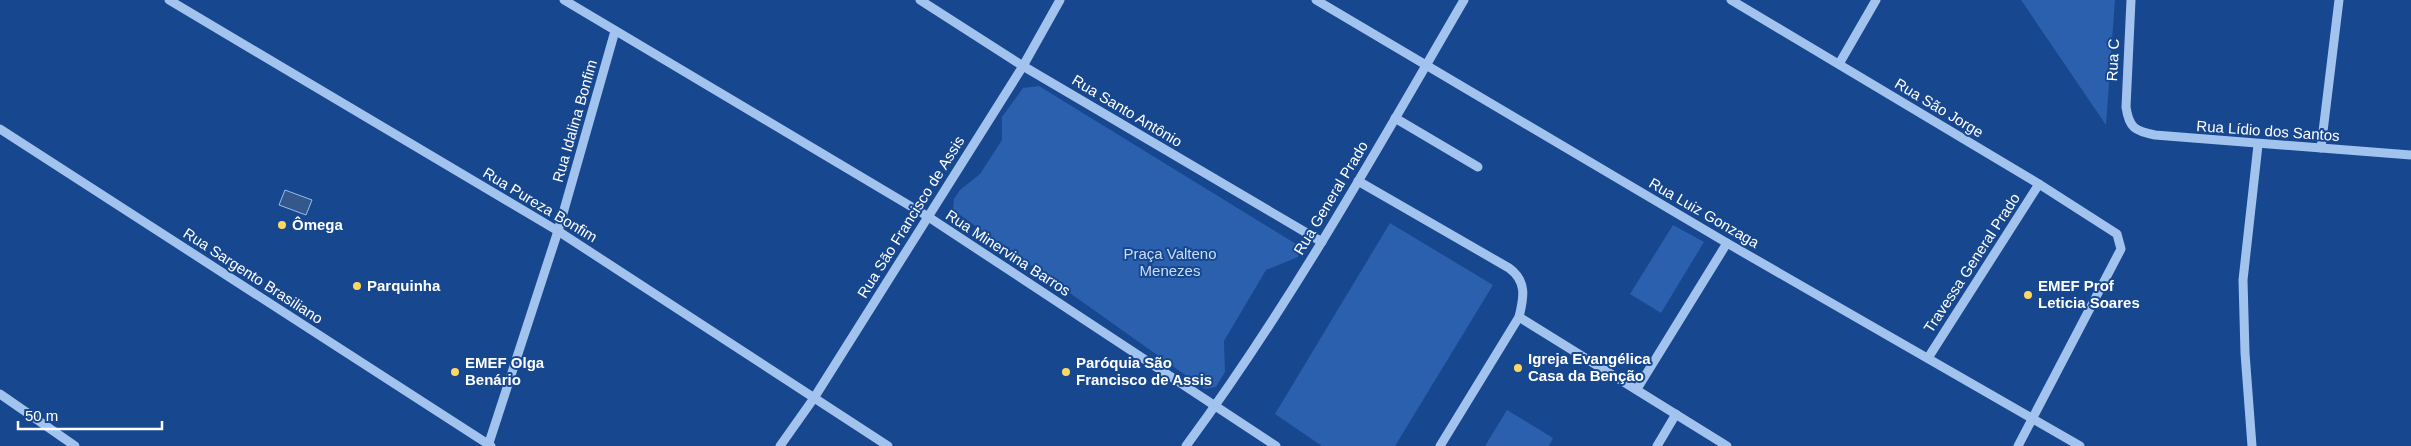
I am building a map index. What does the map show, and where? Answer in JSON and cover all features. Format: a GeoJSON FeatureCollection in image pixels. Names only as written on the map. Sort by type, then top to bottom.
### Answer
{"type":"FeatureCollection","features":[{"type":"Feature","properties":{"kind":"street","name":"Rua Minervina Barros"},"geometry":{"type":"LineString","coordinates":[[564,0],[927,216],[1276,446]]}},
{"type":"Feature","properties":{"kind":"street","name":"Rua Santo Antônio"},"geometry":{"type":"LineString","coordinates":[[920,0],[1023,66],[1322,242]]}},
{"type":"Feature","properties":{"kind":"street","name":"Rua São Francisco de Assis"},"geometry":{"type":"LineString","coordinates":[[780,446],[814,398],[1023,66],[1060,0]]}},
{"type":"Feature","properties":{"kind":"street","name":"Rua Luiz Gonzaga"},"geometry":{"type":"LineString","coordinates":[[1316,0],[1727,242],[2080,446]]}},
{"type":"Feature","properties":{"kind":"street","name":"Rua General Prado"},"geometry":{"type":"LineString","coordinates":[[1186,446],[1215,407],[1322,242],[1464,0]]}},
{"type":"Feature","properties":{"kind":"street","name":"Rua São Jorge"},"geometry":{"type":"LineString","coordinates":[[1731,0],[2039,184],[2110,228],[2119,239],[2121,249],[2034,419]]}},
{"type":"Feature","properties":{"kind":"street"},"geometry":{"type":"LineString","coordinates":[[1839,64],[1876,0]]}},
{"type":"Feature","properties":{"kind":"street","name":"Rua C"},"geometry":{"type":"LineString","coordinates":[[2128,121],[2125,93],[2131,0]]}},
{"type":"Feature","properties":{"kind":"street"},"geometry":{"type":"LineString","coordinates":[[2321,148],[2339,0]]}},
{"type":"Feature","properties":{"kind":"street","name":"Rua Pureza Bonfim"},"geometry":{"type":"LineString","coordinates":[[173,1],[558,231],[888,446]]}},
{"type":"Feature","properties":{"kind":"street","name":"Rua Idalina Bonfim"},"geometry":{"type":"LineString","coordinates":[[490,445],[558,231],[614,31]]}},
{"type":"Feature","properties":{"kind":"street"},"geometry":{"type":"LineString","coordinates":[[1395,118],[1478,168]]}},
{"type":"Feature","properties":{"kind":"street","name":"Rua Lídio dos Santos"},"geometry":{"type":"LineString","coordinates":[[2128,121],[2137,130],[2155,136],[2411,155]]}},
{"type":"Feature","properties":{"kind":"street","name":"Rua Sargento Brasiliano"},"geometry":{"type":"LineString","coordinates":[[0,129],[490,445]]}},
{"type":"Feature","properties":{"kind":"street"},"geometry":{"type":"LineString","coordinates":[[2252,446],[2245,353],[2243,280],[2258,145]]}},
{"type":"Feature","properties":{"kind":"street"},"geometry":{"type":"LineString","coordinates":[[1358,181],[1517,274],[1522,281],[1524,295],[1520,317],[1440,446]]}},
{"type":"Feature","properties":{"kind":"street","name":"Travessa General Prado"},"geometry":{"type":"LineString","coordinates":[[1928,358],[2039,184]]}},
{"type":"Feature","properties":{"kind":"street"},"geometry":{"type":"LineString","coordinates":[[1636,389],[1727,242]]}},
{"type":"Feature","properties":{"kind":"street"},"geometry":{"type":"LineString","coordinates":[[1520,317],[1727,446]]}},
{"type":"Feature","properties":{"kind":"street"},"geometry":{"type":"LineString","coordinates":[[0,394],[75,446]]}},
{"type":"Feature","properties":{"kind":"street"},"geometry":{"type":"LineString","coordinates":[[1657,446],[1676,414]]}},
{"type":"Feature","properties":{"kind":"street"},"geometry":{"type":"LineString","coordinates":[[2018,446],[2034,419]]}},
{"type":"Feature","properties":{"kind":"green space"},"geometry":{"type":"Polygon","coordinates":[[[2021,0],[2115,0],[2106,125],[2021,0]]]}},
{"type":"Feature","properties":{"kind":"green space","name":"Praça Valteno Menezes"},"geometry":{"type":"Polygon","coordinates":[[[1039,86],[1301,247],[1298,257],[1266,270],[1224,341],[1225,372],[1216,387],[1205,389],[953,210],[954,199],[960,190],[980,174],[1002,140],[1002,117],[1023,88],[1039,86]]]}},
{"type":"Feature","properties":{"kind":"green space"},"geometry":{"type":"Polygon","coordinates":[[[1390,223],[1493,285],[1395,446],[1322,446],[1275,414],[1390,223]]]}},
{"type":"Feature","properties":{"kind":"green space"},"geometry":{"type":"Polygon","coordinates":[[[1673,225],[1704,242],[1661,313],[1630,294],[1673,225]]]}},
{"type":"Feature","properties":{"kind":"green space"},"geometry":{"type":"Polygon","coordinates":[[[1507,410],[1553,438],[1549,446],[1485,446],[1507,410]]]}},
{"type":"Feature","properties":{"kind":"shaded area"},"geometry":{"type":"Polygon","coordinates":[[[285,190],[312,200],[306,215],[279,205],[285,190]]]}},
{"type":"Feature","properties":{"kind":"place","name":"Ômega"},"geometry":{"type":"Point","coordinates":[282,225]}},
{"type":"Feature","properties":{"kind":"place","name":"Parquinha"},"geometry":{"type":"Point","coordinates":[357,286]}},
{"type":"Feature","properties":{"kind":"place","name":"EMEF Prof Leticia Soares"},"geometry":{"type":"Point","coordinates":[2028,295]}},
{"type":"Feature","properties":{"kind":"place","name":"Igreja Evangélica Casa da Benção"},"geometry":{"type":"Point","coordinates":[1518,368]}},
{"type":"Feature","properties":{"kind":"place","name":"EMEF Olga Benário"},"geometry":{"type":"Point","coordinates":[455,372]}},
{"type":"Feature","properties":{"kind":"place","name":"Paróquia São Francisco de Assis"},"geometry":{"type":"Point","coordinates":[1066,372]}}]}
